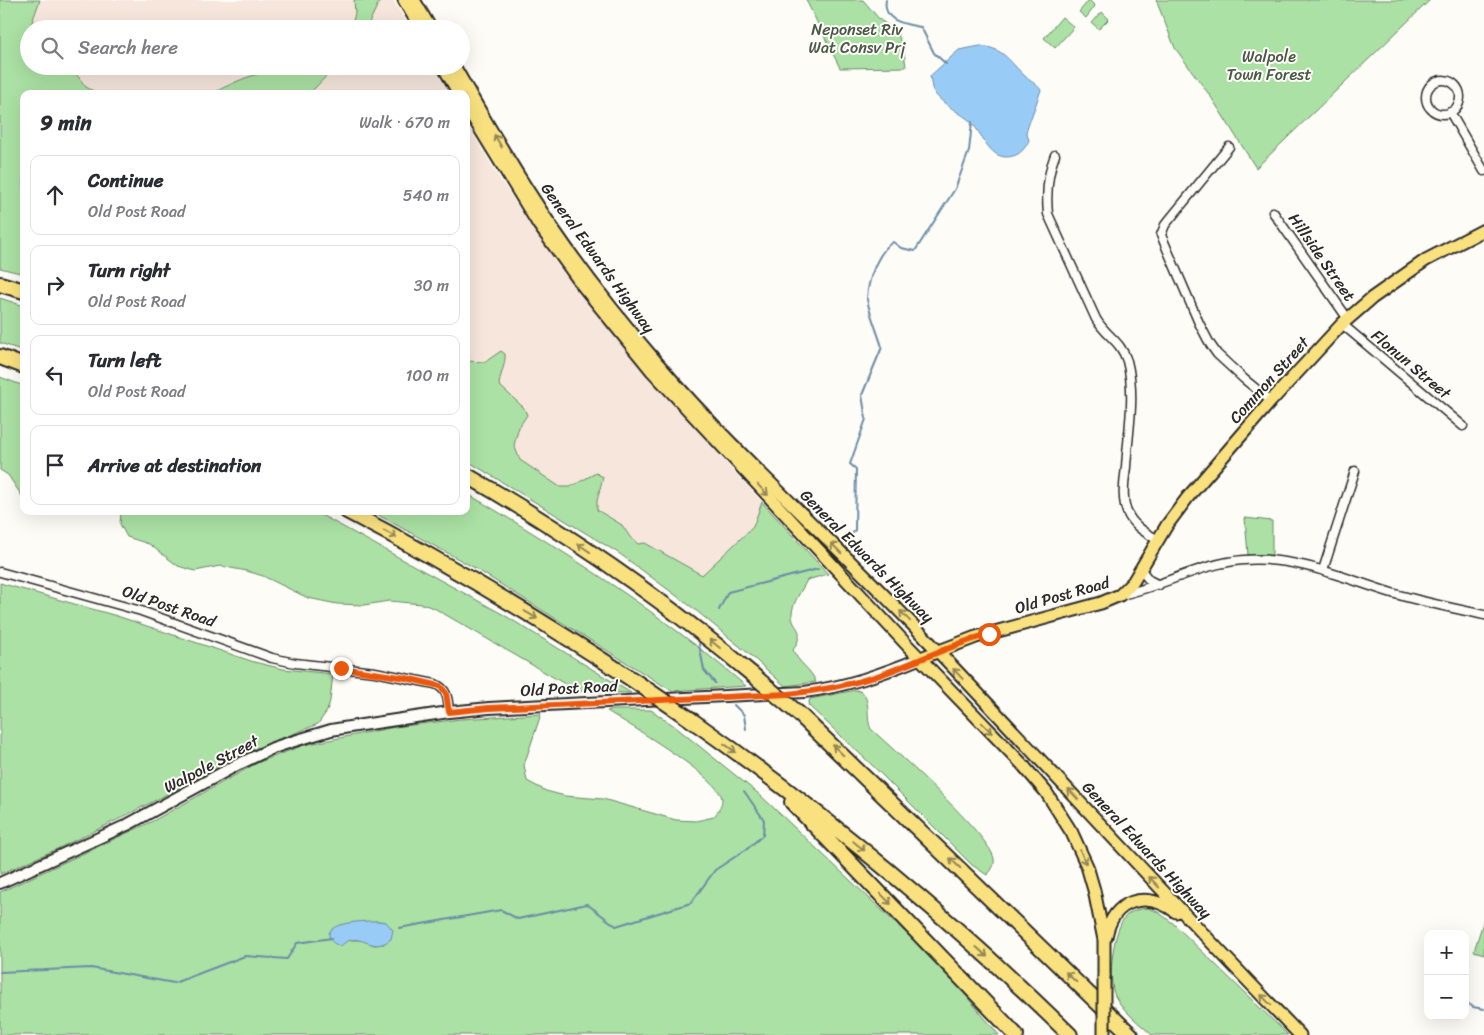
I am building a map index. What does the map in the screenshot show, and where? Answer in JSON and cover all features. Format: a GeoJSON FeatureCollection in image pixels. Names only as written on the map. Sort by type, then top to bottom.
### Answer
{"type":"FeatureCollection","features":[{"type":"Feature","properties":{"kind":"highway"},"geometry":{"type":"LineString","coordinates":[[0,284],[20,290]]}},
{"type":"Feature","properties":{"kind":"highway"},"geometry":{"type":"LineString","coordinates":[[0,358],[20,365]]}},
{"type":"Feature","properties":{"kind":"highway"},"geometry":{"type":"LineString","coordinates":[[470,477],[540,519],[607,563],[686,621],[753,675],[799,714],[1131,1035]]}},
{"type":"Feature","properties":{"kind":"highway"},"geometry":{"type":"LineString","coordinates":[[354,515],[422,551],[499,596],[690,719],[840,831],[923,900],[1070,1035]]}},
{"type":"Feature","properties":{"kind":"highway"},"geometry":{"type":"LineString","coordinates":[[768,776],[1016,1035]]}},
{"type":"Feature","properties":{"kind":"highway"},"geometry":{"type":"LineString","coordinates":[[1095,1000],[1143,1035]]}},
{"type":"Feature","properties":{"kind":"main road"},"geometry":{"type":"LineString","coordinates":[[404,0],[416,20]]}},
{"type":"Feature","properties":{"kind":"main road"},"geometry":{"type":"LineString","coordinates":[[414,0],[426,20]]}},
{"type":"Feature","properties":{"kind":"main road"},"geometry":{"type":"LineString","coordinates":[[448,75],[457,90]]}},
{"type":"Feature","properties":{"kind":"main road","name":"General Edwards Highway"},"geometry":{"type":"LineString","coordinates":[[459,75],[468,90]]}},
{"type":"Feature","properties":{"kind":"main road","name":"General Edwards Highway"},"geometry":{"type":"LineString","coordinates":[[470,93],[533,199],[581,267],[637,339],[733,446],[902,614],[1300,1035]]}},
{"type":"Feature","properties":{"kind":"main road","name":"General Edwards Highway"},"geometry":{"type":"LineString","coordinates":[[470,115],[539,225],[635,352],[682,405],[1031,773],[1060,812],[1077,844],[1091,878],[1099,909],[1104,947],[1104,1035]]}},
{"type":"Feature","properties":{"kind":"main road","name":"Common Street"},"geometry":{"type":"LineString","coordinates":[[1120,595],[1133,582],[1158,540],[1188,497],[1271,401],[1345,321],[1372,298],[1426,260],[1484,230]]}},
{"type":"Feature","properties":{"kind":"main road","name":"Old Post Road"},"geometry":{"type":"LineString","coordinates":[[449,712],[489,708],[804,692],[839,686],[872,678],[970,639],[1101,603],[1120,595]]}},
{"type":"Feature","properties":{"kind":"main road","name":"Walpole Street"},"geometry":{"type":"LineString","coordinates":[[0,883],[144,816],[228,770],[273,748],[331,730],[449,712]]}},
{"type":"Feature","properties":{"kind":"main road"},"geometry":{"type":"LineString","coordinates":[[1104,947],[1108,929],[1116,914],[1128,904],[1147,900],[1162,903],[1176,912],[1216,948]]}},
{"type":"Feature","properties":{"kind":"street"},"geometry":{"type":"LineString","coordinates":[[1447,80],[1457,87],[1460,99],[1456,107],[1450,112],[1438,113],[1428,106],[1426,94],[1429,86],[1435,81],[1447,80]]}},
{"type":"Feature","properties":{"kind":"street"},"geometry":{"type":"LineString","coordinates":[[1450,112],[1484,171]]}},
{"type":"Feature","properties":{"kind":"street"},"geometry":{"type":"LineString","coordinates":[[1229,148],[1165,225],[1161,234],[1199,323],[1210,344],[1217,354],[1237,373],[1271,401]]}},
{"type":"Feature","properties":{"kind":"street"},"geometry":{"type":"LineString","coordinates":[[1055,155],[1048,179],[1046,197],[1048,214],[1100,327],[1121,346],[1127,362],[1131,396],[1124,484],[1125,508],[1134,523],[1158,540]]}},
{"type":"Feature","properties":{"kind":"street","name":"Hillside Street"},"geometry":{"type":"LineString","coordinates":[[1273,212],[1345,321]]}},
{"type":"Feature","properties":{"kind":"street","name":"Flonun Street"},"geometry":{"type":"LineString","coordinates":[[1345,321],[1464,426]]}},
{"type":"Feature","properties":{"kind":"street"},"geometry":{"type":"LineString","coordinates":[[1323,570],[1355,471]]}},
{"type":"Feature","properties":{"kind":"street","name":"Old Post Road"},"geometry":{"type":"LineString","coordinates":[[1120,595],[1138,592],[1210,566],[1243,560],[1274,561],[1323,570],[1392,593],[1484,615]]}},
{"type":"Feature","properties":{"kind":"street"},"geometry":{"type":"LineString","coordinates":[[1141,570],[1150,580],[1158,585]]}},
{"type":"Feature","properties":{"kind":"street","name":"Old Post Road"},"geometry":{"type":"LineString","coordinates":[[0,572],[141,611],[272,658],[294,663],[375,672],[434,684],[442,687],[445,691],[449,712]]}},
{"type":"Feature","properties":{"kind":"shaded area"},"geometry":{"type":"Polygon","coordinates":[[[40,0],[354,0],[355,13],[353,20],[33,20],[40,0]]]}},
{"type":"Feature","properties":{"kind":"shaded area"},"geometry":{"type":"Polygon","coordinates":[[[380,0],[393,0],[405,20],[370,20],[380,0]]]}},
{"type":"Feature","properties":{"kind":"shaded area"},"geometry":{"type":"Polygon","coordinates":[[[77,75],[256,75],[230,83],[219,90],[92,90],[86,87],[77,75]]]}},
{"type":"Feature","properties":{"kind":"shaded area"},"geometry":{"type":"Polygon","coordinates":[[[327,75],[438,75],[448,90],[313,90],[327,75]]]}},
{"type":"Feature","properties":{"kind":"shaded area"},"geometry":{"type":"Polygon","coordinates":[[[470,129],[499,178],[559,267],[643,372],[762,502],[753,527],[702,575],[645,543],[638,544],[622,525],[597,510],[597,501],[581,480],[570,487],[560,487],[520,460],[514,445],[519,427],[527,415],[524,408],[499,385],[500,373],[506,361],[493,356],[485,362],[470,361],[470,129]]]}},
{"type":"Feature","properties":{"kind":"green space"},"geometry":{"type":"Polygon","coordinates":[[[0,0],[40,0],[33,20],[20,20],[20,75],[77,75],[86,87],[92,90],[20,90],[20,273],[0,268],[0,0]]]}},
{"type":"Feature","properties":{"kind":"green space"},"geometry":{"type":"Polygon","coordinates":[[[354,0],[380,0],[370,20],[353,20],[354,0]]]}},
{"type":"Feature","properties":{"kind":"green space","name":"Neponset Riv Wat Consv Prj"},"geometry":{"type":"Polygon","coordinates":[[[806,0],[863,0],[880,20],[897,31],[904,52],[906,67],[840,68],[806,0]]]}},
{"type":"Feature","properties":{"kind":"green space"},"geometry":{"type":"Polygon","coordinates":[[[1089,0],[1095,6],[1086,18],[1079,12],[1089,0]]]}},
{"type":"Feature","properties":{"kind":"green space","name":"Walpole Town Forest"},"geometry":{"type":"Polygon","coordinates":[[[1156,0],[1430,0],[1256,168],[1211,97],[1175,48],[1156,0]]]}},
{"type":"Feature","properties":{"kind":"green space"},"geometry":{"type":"Polygon","coordinates":[[[1102,12],[1109,19],[1099,29],[1092,23],[1102,12]]]}},
{"type":"Feature","properties":{"kind":"green space"},"geometry":{"type":"Polygon","coordinates":[[[1062,17],[1074,27],[1055,48],[1044,38],[1062,17]]]}},
{"type":"Feature","properties":{"kind":"green space"},"geometry":{"type":"Polygon","coordinates":[[[327,75],[313,90],[220,90],[252,76],[327,75]]]}},
{"type":"Feature","properties":{"kind":"green space"},"geometry":{"type":"Polygon","coordinates":[[[0,298],[20,305],[20,350],[0,343],[0,298]]]}},
{"type":"Feature","properties":{"kind":"green space"},"geometry":{"type":"Polygon","coordinates":[[[501,351],[505,354],[499,385],[524,408],[527,415],[519,427],[514,445],[520,460],[560,487],[570,487],[596,473],[603,477],[597,501],[597,510],[622,525],[630,537],[638,544],[645,543],[702,575],[753,527],[762,502],[828,574],[807,580],[796,600],[792,613],[792,619],[799,632],[799,637],[793,650],[816,682],[785,686],[693,608],[620,554],[470,462],[470,361],[485,362],[501,351]]]}},
{"type":"Feature","properties":{"kind":"green space"},"geometry":{"type":"Polygon","coordinates":[[[0,377],[20,384],[20,493],[8,475],[0,470],[0,377]]]}},
{"type":"Feature","properties":{"kind":"green space"},"geometry":{"type":"Polygon","coordinates":[[[470,495],[575,560],[645,608],[680,633],[746,686],[672,691],[473,567],[378,515],[470,515],[470,495]]]}},
{"type":"Feature","properties":{"kind":"green space"},"geometry":{"type":"Polygon","coordinates":[[[121,515],[321,515],[504,615],[631,693],[577,691],[434,608],[422,604],[389,601],[364,605],[337,604],[308,598],[263,576],[247,571],[220,566],[195,571],[178,566],[149,544],[127,537],[120,524],[121,515]]]}},
{"type":"Feature","properties":{"kind":"green space"},"geometry":{"type":"Polygon","coordinates":[[[1245,518],[1272,521],[1272,555],[1248,555],[1245,518]]]}},
{"type":"Feature","properties":{"kind":"green space"},"geometry":{"type":"Polygon","coordinates":[[[0,583],[117,616],[254,662],[283,669],[333,674],[327,711],[318,724],[255,749],[119,819],[0,874],[0,583]]]}},
{"type":"Feature","properties":{"kind":"green space"},"geometry":{"type":"Polygon","coordinates":[[[856,690],[865,696],[867,701],[871,729],[960,813],[989,848],[994,862],[987,875],[972,865],[874,767],[808,705],[810,699],[856,690]]]}},
{"type":"Feature","properties":{"kind":"green space"},"geometry":{"type":"Polygon","coordinates":[[[651,710],[673,725],[760,795],[941,966],[999,1035],[0,1035],[0,892],[153,821],[257,763],[304,745],[395,727],[461,719],[541,714],[524,765],[527,781],[546,791],[565,796],[603,799],[676,820],[696,821],[714,817],[721,806],[722,799],[706,778],[672,752],[607,711],[651,710]],[[386,922],[352,923],[348,940],[362,940],[374,945],[384,944],[386,922]]]}},
{"type":"Feature","properties":{"kind":"green space"},"geometry":{"type":"Polygon","coordinates":[[[1148,908],[1158,912],[1174,924],[1288,1035],[1152,1035],[1137,1022],[1122,1007],[1115,996],[1112,978],[1113,954],[1122,921],[1132,912],[1148,908]]]}},
{"type":"Feature","properties":{"kind":"green space"},"geometry":{"type":"Polygon","coordinates":[[[1484,919],[1484,954],[1474,951],[1484,919]]]}},
{"type":"Feature","properties":{"kind":"water"},"geometry":{"type":"Polygon","coordinates":[[[980,46],[988,47],[1001,53],[1041,90],[1026,132],[1029,140],[1023,150],[1013,156],[1005,157],[992,151],[974,125],[943,102],[934,93],[932,88],[930,76],[959,50],[980,46]]]}},
{"type":"Feature","properties":{"kind":"water"},"geometry":{"type":"Polygon","coordinates":[[[386,922],[393,930],[391,939],[379,945],[353,940],[341,946],[334,943],[329,936],[330,931],[334,927],[349,923],[386,922]]]}},
{"type":"Feature","properties":{"kind":"waterway"},"geometry":{"type":"LineString","coordinates":[[886,0],[886,7],[891,17],[896,21],[921,27],[934,53],[946,64]]}},
{"type":"Feature","properties":{"kind":"waterway"},"geometry":{"type":"LineString","coordinates":[[846,543],[855,530],[856,469],[850,464],[866,419],[862,395],[882,347],[867,298],[872,275],[878,259],[893,242],[901,248],[915,251],[955,189],[969,151],[972,122]]}},
{"type":"Feature","properties":{"kind":"waterway"},"geometry":{"type":"LineString","coordinates":[[719,610],[728,592],[818,569]]}},
{"type":"Feature","properties":{"kind":"waterway"},"geometry":{"type":"LineString","coordinates":[[699,644],[704,670],[715,683]]}},
{"type":"Feature","properties":{"kind":"waterway"},"geometry":{"type":"LineString","coordinates":[[734,705],[744,715],[746,729]]}},
{"type":"Feature","properties":{"kind":"waterway"},"geometry":{"type":"LineString","coordinates":[[399,928],[501,910],[518,919],[587,904],[616,926],[691,903],[715,870],[747,849],[763,835],[764,820],[744,791]]}},
{"type":"Feature","properties":{"kind":"waterway"},"geometry":{"type":"LineString","coordinates":[[0,972],[91,968],[174,983],[245,956],[287,959],[297,943],[332,938]]}},
{"type":"Feature","properties":{"kind":"waterway"},"geometry":{"type":"LineString","coordinates":[[1469,1004],[1473,1007],[1484,1009]]}},
{"type":"Feature","properties":{"kind":"route"},"geometry":{"type":"LineString","coordinates":[[341,668],[375,672],[440,686],[446,693],[449,712],[618,701],[788,694],[818,690],[872,678],[964,641],[989,634]]}}]}
